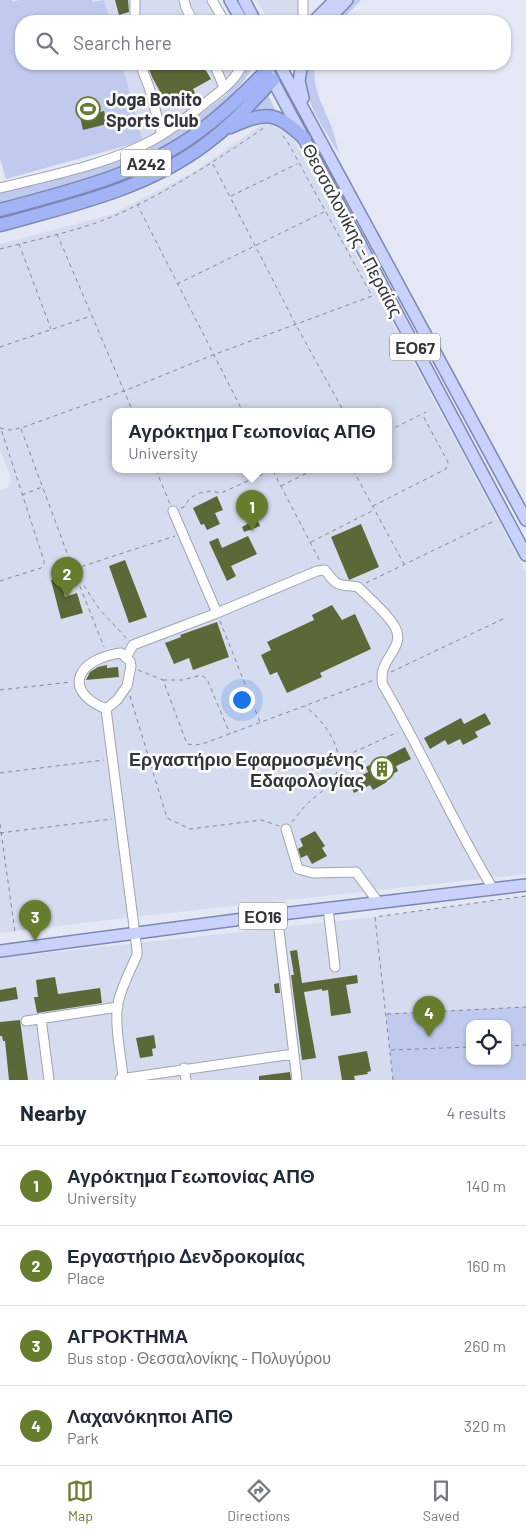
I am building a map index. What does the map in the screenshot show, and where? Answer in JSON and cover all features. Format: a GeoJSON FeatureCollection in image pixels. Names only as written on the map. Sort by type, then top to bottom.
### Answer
{"type":"FeatureCollection","features":[{"type":"Feature","properties":{"kind":"highway","name":"Α242"},"geometry":{"type":"LineString","coordinates":[[0,225],[84,202],[153,176],[190,155],[223,130],[273,70]]}},
{"type":"Feature","properties":{"kind":"highway","name":"Α242"},"geometry":{"type":"LineString","coordinates":[[0,210],[111,178],[166,154],[215,120],[273,70]]}},
{"type":"Feature","properties":{"kind":"highway"},"geometry":{"type":"LineString","coordinates":[[223,130],[255,117],[274,117],[284,121],[305,139]]}},
{"type":"Feature","properties":{"kind":"main road"},"geometry":{"type":"LineString","coordinates":[[230,0],[239,15]]}},
{"type":"Feature","properties":{"kind":"main road"},"geometry":{"type":"LineString","coordinates":[[244,0],[252,15]]}},
{"type":"Feature","properties":{"kind":"main road"},"geometry":{"type":"LineString","coordinates":[[320,15],[335,0]]}},
{"type":"Feature","properties":{"kind":"main road"},"geometry":{"type":"LineString","coordinates":[[332,15],[346,0]]}},
{"type":"Feature","properties":{"kind":"main road","name":"Θεσσαλονίκης - Περαίας"},"geometry":{"type":"LineString","coordinates":[[276,70],[305,110],[526,520]]}},
{"type":"Feature","properties":{"kind":"main road","name":"Θεσσαλονίκης - Περαίας"},"geometry":{"type":"LineString","coordinates":[[276,70],[305,139],[526,555]]}},
{"type":"Feature","properties":{"kind":"main road"},"geometry":{"type":"LineString","coordinates":[[301,70],[299,81],[305,110]]}},
{"type":"Feature","properties":{"kind":"main road","name":"ΕΟ16"},"geometry":{"type":"LineString","coordinates":[[0,951],[328,908],[526,885]]}},
{"type":"Feature","properties":{"kind":"street"},"geometry":{"type":"LineString","coordinates":[[135,0],[135,15]]}},
{"type":"Feature","properties":{"kind":"street"},"geometry":{"type":"LineString","coordinates":[[184,0],[190,15]]}},
{"type":"Feature","properties":{"kind":"street"},"geometry":{"type":"LineString","coordinates":[[212,0],[221,15]]}},
{"type":"Feature","properties":{"kind":"street"},"geometry":{"type":"LineString","coordinates":[[303,0],[303,15]]}},
{"type":"Feature","properties":{"kind":"street"},"geometry":{"type":"LineString","coordinates":[[142,70],[162,134]]}},
{"type":"Feature","properties":{"kind":"street"},"geometry":{"type":"LineString","coordinates":[[217,70],[224,87]]}},
{"type":"Feature","properties":{"kind":"street"},"geometry":{"type":"LineString","coordinates":[[0,188],[111,158],[136,148],[162,134],[192,114],[237,76],[240,70]]}},
{"type":"Feature","properties":{"kind":"street"},"geometry":{"type":"LineString","coordinates":[[173,511],[217,613]]}},
{"type":"Feature","properties":{"kind":"street"},"geometry":{"type":"LineString","coordinates":[[106,709],[117,700],[127,686],[128,662],[133,644],[217,613],[317,571],[325,570],[333,581],[342,586],[358,587],[396,628],[397,647],[384,665],[381,677],[383,685],[408,727],[472,855],[493,889]]}},
{"type":"Feature","properties":{"kind":"street"},"geometry":{"type":"LineString","coordinates":[[106,709],[92,702],[80,688],[79,680],[81,673],[90,663],[107,655],[121,653],[128,662]]}},
{"type":"Feature","properties":{"kind":"street"},"geometry":{"type":"LineString","coordinates":[[106,709],[137,955],[119,998],[117,1017],[123,1079],[184,1068],[293,1054]]}},
{"type":"Feature","properties":{"kind":"street"},"geometry":{"type":"LineString","coordinates":[[286,828],[298,869],[313,873],[356,872],[378,902]]}},
{"type":"Feature","properties":{"kind":"street"},"geometry":{"type":"LineString","coordinates":[[328,908],[335,967]]}},
{"type":"Feature","properties":{"kind":"street"},"geometry":{"type":"LineString","coordinates":[[273,915],[279,930],[297,1080]]}},
{"type":"Feature","properties":{"kind":"street"},"geometry":{"type":"LineString","coordinates":[[26,1021],[118,1007]]}},
{"type":"Feature","properties":{"kind":"street"},"geometry":{"type":"LineString","coordinates":[[41,1018],[49,1080]]}},
{"type":"Feature","properties":{"kind":"street"},"geometry":{"type":"LineString","coordinates":[[184,1068],[186,1080]]}},
{"type":"Feature","properties":{"kind":"path"},"geometry":{"type":"LineString","coordinates":[[0,249],[57,234],[113,216],[193,175],[267,126]]}},
{"type":"Feature","properties":{"kind":"path"},"geometry":{"type":"LineString","coordinates":[[0,581],[42,568],[44,561],[0,428],[10,430],[21,428],[124,391],[213,355],[372,296],[287,141],[278,131]]}},
{"type":"Feature","properties":{"kind":"path"},"geometry":{"type":"LineString","coordinates":[[212,163],[231,196],[296,325],[342,408]]}},
{"type":"Feature","properties":{"kind":"path"},"geometry":{"type":"LineString","coordinates":[[231,196],[298,164]]}},
{"type":"Feature","properties":{"kind":"path"},"geometry":{"type":"LineString","coordinates":[[137,204],[241,408]]}},
{"type":"Feature","properties":{"kind":"path"},"geometry":{"type":"LineString","coordinates":[[177,284],[325,212]]}},
{"type":"Feature","properties":{"kind":"path"},"geometry":{"type":"LineString","coordinates":[[57,234],[131,408]]}},
{"type":"Feature","properties":{"kind":"path"},"geometry":{"type":"LineString","coordinates":[[19,244],[52,330]]}},
{"type":"Feature","properties":{"kind":"path"},"geometry":{"type":"LineString","coordinates":[[0,347],[92,316]]}},
{"type":"Feature","properties":{"kind":"path"},"geometry":{"type":"LineString","coordinates":[[392,429],[426,412]]}},
{"type":"Feature","properties":{"kind":"path"},"geometry":{"type":"LineString","coordinates":[[373,506],[446,469],[448,466],[448,462],[422,414]]}},
{"type":"Feature","properties":{"kind":"path"},"geometry":{"type":"LineString","coordinates":[[21,428],[73,570],[107,655]]}},
{"type":"Feature","properties":{"kind":"path"},"geometry":{"type":"LineString","coordinates":[[157,473],[173,511],[184,507],[190,498],[200,493],[211,491],[221,493],[265,473]]}},
{"type":"Feature","properties":{"kind":"path"},"geometry":{"type":"LineString","coordinates":[[274,473],[325,570]]}},
{"type":"Feature","properties":{"kind":"path"},"geometry":{"type":"LineString","coordinates":[[280,486],[307,473]]}},
{"type":"Feature","properties":{"kind":"path"},"geometry":{"type":"LineString","coordinates":[[355,473],[404,565]]}},
{"type":"Feature","properties":{"kind":"path"},"geometry":{"type":"LineString","coordinates":[[22,494],[43,487]]}},
{"type":"Feature","properties":{"kind":"path"},"geometry":{"type":"LineString","coordinates":[[311,542],[375,510]]}},
{"type":"Feature","properties":{"kind":"path"},"geometry":{"type":"LineString","coordinates":[[358,587],[492,522]]}},
{"type":"Feature","properties":{"kind":"path"},"geometry":{"type":"LineString","coordinates":[[73,570],[183,534]]}},
{"type":"Feature","properties":{"kind":"path"},"geometry":{"type":"LineString","coordinates":[[73,570],[100,610],[133,644]]}},
{"type":"Feature","properties":{"kind":"path"},"geometry":{"type":"LineString","coordinates":[[217,613],[260,723]]}},
{"type":"Feature","properties":{"kind":"path"},"geometry":{"type":"LineString","coordinates":[[163,680],[187,744],[205,744],[381,677],[505,618]]}},
{"type":"Feature","properties":{"kind":"path"},"geometry":{"type":"LineString","coordinates":[[128,662],[163,680],[183,680],[201,675],[204,676],[207,679],[230,734]]}},
{"type":"Feature","properties":{"kind":"path"},"geometry":{"type":"LineString","coordinates":[[0,690],[79,680]]}},
{"type":"Feature","properties":{"kind":"path"},"geometry":{"type":"LineString","coordinates":[[127,686],[167,818],[190,829],[262,820],[286,828],[307,804],[329,785],[337,774],[338,759],[335,743],[329,730],[305,706]]}},
{"type":"Feature","properties":{"kind":"path"},"geometry":{"type":"LineString","coordinates":[[338,759],[408,727]]}},
{"type":"Feature","properties":{"kind":"path"},"geometry":{"type":"LineString","coordinates":[[0,773],[112,759]]}},
{"type":"Feature","properties":{"kind":"path"},"geometry":{"type":"LineString","coordinates":[[1,833],[120,818]]}},
{"type":"Feature","properties":{"kind":"path"},"geometry":{"type":"LineString","coordinates":[[0,824],[15,932]]}},
{"type":"Feature","properties":{"kind":"path"},"geometry":{"type":"LineString","coordinates":[[393,1080],[375,917],[526,896]]}},
{"type":"Feature","properties":{"kind":"path"},"geometry":{"type":"LineString","coordinates":[[386,1014],[526,1007]]}},
{"type":"Feature","properties":{"kind":"path"},"geometry":{"type":"LineString","coordinates":[[511,1046],[526,1045]]}},
{"type":"Feature","properties":{"kind":"path"},"geometry":{"type":"LineString","coordinates":[[389,1050],[466,1047]]}},
{"type":"Feature","properties":{"kind":"shaded area"},"geometry":{"type":"Polygon","coordinates":[[[0,0],[12,0],[13,2],[18,0],[92,0],[93,2],[104,0],[108,15],[15,15],[15,70],[124,70],[143,141],[6,179],[0,159],[0,0]]]}},
{"type":"Feature","properties":{"kind":"shaded area"},"geometry":{"type":"Polygon","coordinates":[[[104,0],[206,0],[214,15],[108,15],[104,0]]]}},
{"type":"Feature","properties":{"kind":"shaded area"},"geometry":{"type":"Polygon","coordinates":[[[257,0],[297,0],[298,15],[266,15],[257,0]]]}},
{"type":"Feature","properties":{"kind":"shaded area"},"geometry":{"type":"Polygon","coordinates":[[[351,0],[361,0],[347,15],[337,15],[351,0]]]}},
{"type":"Feature","properties":{"kind":"shaded area"},"geometry":{"type":"Polygon","coordinates":[[[124,70],[236,70],[204,101],[143,141],[124,70]]]}},
{"type":"Feature","properties":{"kind":"shaded area"},"geometry":{"type":"Polygon","coordinates":[[[245,70],[251,70],[225,101],[183,134],[159,148],[108,172],[0,205],[0,193],[104,164],[149,148],[174,133],[226,95],[245,70]]]}},
{"type":"Feature","properties":{"kind":"shaded area"},"geometry":{"type":"Polygon","coordinates":[[[306,70],[314,70],[317,90],[333,131],[339,154],[314,111],[306,88],[306,70]]]}},
{"type":"Feature","properties":{"kind":"shaded area"},"geometry":{"type":"Polygon","coordinates":[[[268,95],[278,115],[251,113],[268,95]]]}},
{"type":"Feature","properties":{"kind":"shaded area"},"geometry":{"type":"Polygon","coordinates":[[[264,123],[279,127],[291,134],[526,572],[526,874],[0,933],[0,490],[10,485],[11,479],[0,449],[0,244],[113,214],[192,173],[264,123]]]}},
{"type":"Feature","properties":{"kind":"shaded area"},"geometry":{"type":"Polygon","coordinates":[[[526,896],[526,1080],[0,1080],[0,958],[375,917],[526,896]]]}},
{"type":"Feature","properties":{"kind":"shaded area"},"geometry":{"type":"Polygon","coordinates":[[[526,1007],[526,1080],[393,1080],[386,1014],[526,1007]]]}},
{"type":"Feature","properties":{"kind":"building"},"geometry":{"type":"Polygon","coordinates":[[[115,0],[128,0],[129,12],[119,15],[115,0]]]}},
{"type":"Feature","properties":{"kind":"building"},"geometry":{"type":"Polygon","coordinates":[[[149,70],[206,70],[211,79],[193,89],[195,93],[169,108],[149,70]]]}},
{"type":"Feature","properties":{"kind":"building"},"geometry":{"type":"Polygon","coordinates":[[[104,111],[107,124],[83,130],[80,117],[104,111]]]}},
{"type":"Feature","properties":{"kind":"building"},"geometry":{"type":"Polygon","coordinates":[[[217,496],[223,510],[215,513],[220,524],[207,530],[204,524],[201,525],[193,508],[217,496]]]}},
{"type":"Feature","properties":{"kind":"building"},"geometry":{"type":"Polygon","coordinates":[[[257,519],[260,526],[244,532],[242,527],[257,519]]]}},
{"type":"Feature","properties":{"kind":"building"},"geometry":{"type":"Polygon","coordinates":[[[361,524],[379,567],[349,580],[331,537],[361,524]]]}},
{"type":"Feature","properties":{"kind":"building"},"geometry":{"type":"Polygon","coordinates":[[[248,536],[257,554],[231,566],[236,576],[227,581],[209,542],[218,538],[222,548],[248,536]]]}},
{"type":"Feature","properties":{"kind":"building"},"geometry":{"type":"Polygon","coordinates":[[[125,560],[147,617],[129,623],[109,566],[125,560]]]}},
{"type":"Feature","properties":{"kind":"building"},"geometry":{"type":"Polygon","coordinates":[[[60,578],[65,597],[77,593],[83,613],[61,619],[51,580],[60,578]]]}},
{"type":"Feature","properties":{"kind":"building"},"geometry":{"type":"Polygon","coordinates":[[[332,605],[342,620],[355,614],[371,649],[320,673],[322,677],[287,693],[277,672],[270,675],[261,655],[271,650],[267,642],[314,620],[312,615],[332,605]]]}},
{"type":"Feature","properties":{"kind":"building"},"geometry":{"type":"Polygon","coordinates":[[[217,622],[229,657],[193,670],[189,658],[174,664],[165,643],[181,637],[180,635],[217,622]]]}},
{"type":"Feature","properties":{"kind":"building"},"geometry":{"type":"Polygon","coordinates":[[[107,665],[107,668],[118,667],[119,677],[86,680],[90,672],[98,667],[107,665]]]}},
{"type":"Feature","properties":{"kind":"building"},"geometry":{"type":"Polygon","coordinates":[[[485,713],[491,724],[475,732],[478,737],[463,745],[460,739],[448,745],[445,740],[430,749],[424,738],[461,718],[464,724],[485,713]]]}},
{"type":"Feature","properties":{"kind":"building","name":"Εργαστήριο Εφαρμοσμένης Εδαφολογίας"},"geometry":{"type":"Polygon","coordinates":[[[405,747],[411,759],[396,766],[398,771],[385,778],[387,782],[373,790],[370,785],[354,793],[349,782],[368,772],[366,767],[405,747]]]}},
{"type":"Feature","properties":{"kind":"building"},"geometry":{"type":"Polygon","coordinates":[[[315,831],[325,846],[322,848],[327,856],[312,864],[307,855],[301,858],[298,849],[303,846],[300,839],[315,831]]]}},
{"type":"Feature","properties":{"kind":"building"},"geometry":{"type":"Polygon","coordinates":[[[297,950],[302,983],[357,975],[358,983],[346,985],[351,1013],[331,1016],[328,990],[304,992],[316,1058],[302,1060],[291,975],[294,975],[290,951],[297,950]]]}},
{"type":"Feature","properties":{"kind":"building"},"geometry":{"type":"Polygon","coordinates":[[[55,977],[58,994],[100,988],[102,1003],[37,1013],[34,997],[38,997],[36,980],[55,977]]]}},
{"type":"Feature","properties":{"kind":"building"},"geometry":{"type":"Polygon","coordinates":[[[279,983],[280,993],[275,993],[274,984],[279,983]]]}},
{"type":"Feature","properties":{"kind":"building"},"geometry":{"type":"Polygon","coordinates":[[[16,987],[18,999],[0,1002],[0,990],[16,987]]]}},
{"type":"Feature","properties":{"kind":"building"},"geometry":{"type":"Polygon","coordinates":[[[20,1020],[28,1080],[9,1080],[5,1041],[0,1036],[0,1022],[20,1020]]]}},
{"type":"Feature","properties":{"kind":"building"},"geometry":{"type":"Polygon","coordinates":[[[154,1035],[156,1048],[152,1049],[153,1056],[140,1058],[136,1038],[154,1035]]]}},
{"type":"Feature","properties":{"kind":"building"},"geometry":{"type":"Polygon","coordinates":[[[367,1051],[371,1071],[367,1072],[368,1074],[354,1076],[355,1080],[342,1080],[338,1056],[367,1051]]]}},
{"type":"Feature","properties":{"kind":"building"},"geometry":{"type":"Polygon","coordinates":[[[290,1072],[291,1080],[259,1080],[259,1076],[290,1072]]]}},
{"type":"Feature","properties":{"kind":"place","name":"Joga Bonito Sports Club"},"geometry":{"type":"Point","coordinates":[88,109]}},
{"type":"Feature","properties":{"kind":"place","name":"Αγρόκτημα Γεωπονίας ΑΠΘ"},"geometry":{"type":"Point","coordinates":[252,531]}},
{"type":"Feature","properties":{"kind":"place","name":"Εργαστήριο Δενδροκομίας"},"geometry":{"type":"Point","coordinates":[67,598]}},
{"type":"Feature","properties":{"kind":"place","name":"Εργαστήριο Εφαρμοσμένης Εδαφολογίας"},"geometry":{"type":"Point","coordinates":[382,769]}},
{"type":"Feature","properties":{"kind":"place","name":"ΑΓΡΟΚΤΗΜΑ"},"geometry":{"type":"Point","coordinates":[35,941]}},
{"type":"Feature","properties":{"kind":"place","name":"Λαχανόκηποι ΑΠΘ"},"geometry":{"type":"Point","coordinates":[429,1037]}}]}
